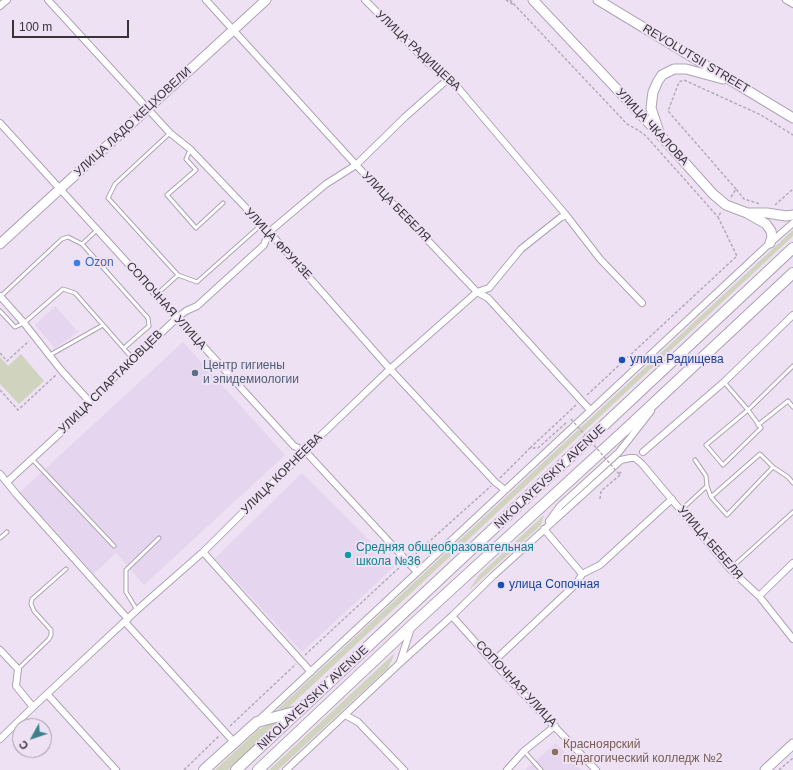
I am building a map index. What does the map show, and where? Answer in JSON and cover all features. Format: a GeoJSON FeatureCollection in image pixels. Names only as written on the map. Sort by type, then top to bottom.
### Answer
{"type":"FeatureCollection","features":[{"type":"Feature","properties":{"kind":"main road","name":"УЛИЦА ЛАДО КЕЦХОВЕЛИ"},"geometry":{"type":"LineString","coordinates":[[0,244],[266,0]]}},
{"type":"Feature","properties":{"kind":"main road","name":"УЛИЦА ЧКАЛОВА"},"geometry":{"type":"LineString","coordinates":[[534,0],[713,194],[726,205],[747,213],[766,224],[771,230],[772,237],[770,242]]}},
{"type":"Feature","properties":{"kind":"main road","name":"REVOLUTSII STREET"},"geometry":{"type":"LineString","coordinates":[[598,0],[793,118]]}},
{"type":"Feature","properties":{"kind":"main road"},"geometry":{"type":"LineString","coordinates":[[661,136],[651,108],[653,92],[662,75],[674,69],[686,69],[736,83]]}},
{"type":"Feature","properties":{"kind":"main road"},"geometry":{"type":"LineString","coordinates":[[747,213],[786,216],[793,215]]}},
{"type":"Feature","properties":{"kind":"main road","name":"NIKOLAYEVSKIY AVENUE"},"geometry":{"type":"LineString","coordinates":[[236,770],[793,248]]}},
{"type":"Feature","properties":{"kind":"main road","name":"NIKOLAYEVSKIY AVENUE"},"geometry":{"type":"LineString","coordinates":[[258,770],[411,626],[625,430],[793,273]]}},
{"type":"Feature","properties":{"kind":"main road"},"geometry":{"type":"LineString","coordinates":[[204,770],[257,722],[300,711]]}},
{"type":"Feature","properties":{"kind":"main road"},"geometry":{"type":"LineString","coordinates":[[766,769],[793,744]]}},
{"type":"Feature","properties":{"kind":"street"},"geometry":{"type":"LineString","coordinates":[[0,6],[7,0]]}},
{"type":"Feature","properties":{"kind":"street","name":"УЛИЦА ФРУНЗЕ"},"geometry":{"type":"LineString","coordinates":[[48,0],[170,132],[190,149],[269,232],[390,369],[495,482],[505,490]]}},
{"type":"Feature","properties":{"kind":"street","name":"УЛИЦА БЕБЕЛЯ"},"geometry":{"type":"LineString","coordinates":[[206,0],[234,29],[356,165],[477,292],[488,298],[590,410]]}},
{"type":"Feature","properties":{"kind":"street","name":"УЛИЦА РАДИЩЕВА"},"geometry":{"type":"LineString","coordinates":[[365,0],[428,63],[453,82],[566,215],[600,259],[642,303]]}},
{"type":"Feature","properties":{"kind":"street"},"geometry":{"type":"LineString","coordinates":[[786,0],[793,4]]}},
{"type":"Feature","properties":{"kind":"street","name":"УЛИЦА СПАРТАКОВЦЕВ"},"geometry":{"type":"LineString","coordinates":[[7,482],[83,412],[89,401],[176,318],[197,306],[264,245],[269,232],[326,184],[356,165],[405,117],[448,79]]}},
{"type":"Feature","properties":{"kind":"street","name":"СОПОЧНАЯ УЛИЦА"},"geometry":{"type":"LineString","coordinates":[[0,123],[61,188],[176,318],[294,446],[305,451],[417,572]]}},
{"type":"Feature","properties":{"kind":"street","name":"УЛИЦА КОРНЕЕВА"},"geometry":{"type":"LineString","coordinates":[[0,739],[33,706],[136,610],[203,552],[390,369],[477,292],[489,288],[520,249],[566,215]]}},
{"type":"Feature","properties":{"kind":"street"},"geometry":{"type":"LineString","coordinates":[[257,722],[770,242],[793,223]]}},
{"type":"Feature","properties":{"kind":"street"},"geometry":{"type":"LineString","coordinates":[[0,296],[24,323],[61,370],[89,401]]}},
{"type":"Feature","properties":{"kind":"street"},"geometry":{"type":"LineString","coordinates":[[643,452],[724,382],[793,315]]}},
{"type":"Feature","properties":{"kind":"street"},"geometry":{"type":"LineString","coordinates":[[286,770],[544,529],[560,506],[619,452],[667,390]]}},
{"type":"Feature","properties":{"kind":"street","name":"УЛИЦА БЕБЕЛЯ"},"geometry":{"type":"LineString","coordinates":[[544,529],[621,460],[635,458],[672,499],[730,570],[759,596],[793,639]]}},
{"type":"Feature","properties":{"kind":"street"},"geometry":{"type":"LineString","coordinates":[[0,474],[234,742]]}},
{"type":"Feature","properties":{"kind":"street"},"geometry":{"type":"LineString","coordinates":[[493,662],[577,584],[582,574],[600,565],[672,499]]}},
{"type":"Feature","properties":{"kind":"street"},"geometry":{"type":"LineString","coordinates":[[544,529],[582,574]]}},
{"type":"Feature","properties":{"kind":"street"},"geometry":{"type":"LineString","coordinates":[[203,552],[311,672]]}},
{"type":"Feature","properties":{"kind":"street"},"geometry":{"type":"LineString","coordinates":[[759,596],[793,563]]}},
{"type":"Feature","properties":{"kind":"street","name":"СОПОЧНАЯ УЛИЦА"},"geometry":{"type":"LineString","coordinates":[[452,616],[493,662],[596,770]]}},
{"type":"Feature","properties":{"kind":"street"},"geometry":{"type":"LineString","coordinates":[[400,663],[411,626]]}},
{"type":"Feature","properties":{"kind":"street"},"geometry":{"type":"LineString","coordinates":[[0,650],[18,669],[16,686],[33,706]]}},
{"type":"Feature","properties":{"kind":"street"},"geometry":{"type":"LineString","coordinates":[[47,694],[116,770]]}},
{"type":"Feature","properties":{"kind":"street"},"geometry":{"type":"LineString","coordinates":[[345,715],[358,722],[404,770]]}},
{"type":"Feature","properties":{"kind":"street"},"geometry":{"type":"LineString","coordinates":[[507,770],[524,751],[555,726]]}},
{"type":"Feature","properties":{"kind":"lane"},"geometry":{"type":"LineString","coordinates":[[170,132],[115,184],[108,198],[178,275],[197,282],[261,225]]}},
{"type":"Feature","properties":{"kind":"lane"},"geometry":{"type":"LineString","coordinates":[[190,149],[186,159],[196,170],[167,196],[196,228],[223,203]]}},
{"type":"Feature","properties":{"kind":"lane"},"geometry":{"type":"LineString","coordinates":[[82,244],[97,230]]}},
{"type":"Feature","properties":{"kind":"lane"},"geometry":{"type":"LineString","coordinates":[[0,296],[62,239],[68,237],[82,244],[148,318],[149,326],[124,348]]}},
{"type":"Feature","properties":{"kind":"lane"},"geometry":{"type":"LineString","coordinates":[[156,295],[178,275]]}},
{"type":"Feature","properties":{"kind":"lane"},"geometry":{"type":"LineString","coordinates":[[0,312],[15,327],[24,323],[63,288],[75,293],[133,359]]}},
{"type":"Feature","properties":{"kind":"lane"},"geometry":{"type":"LineString","coordinates":[[50,356],[103,325]]}},
{"type":"Feature","properties":{"kind":"lane"},"geometry":{"type":"LineString","coordinates":[[724,382],[748,410],[761,428],[723,465],[706,445],[748,410],[793,366]]}},
{"type":"Feature","properties":{"kind":"lane"},"geometry":{"type":"LineString","coordinates":[[758,425],[788,401],[793,407]]}},
{"type":"Feature","properties":{"kind":"lane"},"geometry":{"type":"LineString","coordinates":[[711,497],[760,454],[773,467],[788,477],[793,483]]}},
{"type":"Feature","properties":{"kind":"lane"},"geometry":{"type":"LineString","coordinates":[[32,459],[114,546]]}},
{"type":"Feature","properties":{"kind":"lane"},"geometry":{"type":"LineString","coordinates":[[696,460],[706,476],[707,486],[711,497],[727,515],[773,467]]}},
{"type":"Feature","properties":{"kind":"lane"},"geometry":{"type":"LineString","coordinates":[[681,510],[707,486]]}},
{"type":"Feature","properties":{"kind":"lane"},"geometry":{"type":"LineString","coordinates":[[730,570],[793,512]]}},
{"type":"Feature","properties":{"kind":"lane"},"geometry":{"type":"LineString","coordinates":[[0,538],[7,532]]}},
{"type":"Feature","properties":{"kind":"lane"},"geometry":{"type":"LineString","coordinates":[[136,610],[126,592],[126,570],[159,538]]}},
{"type":"Feature","properties":{"kind":"lane"},"geometry":{"type":"LineString","coordinates":[[18,669],[49,640],[51,635],[51,630],[34,610],[31,604],[32,599],[66,569]]}},
{"type":"Feature","properties":{"kind":"lane"},"geometry":{"type":"LineString","coordinates":[[524,751],[541,770]]}},
{"type":"Feature","properties":{"kind":"path"},"geometry":{"type":"LineString","coordinates":[[506,0],[515,6]]}},
{"type":"Feature","properties":{"kind":"path"},"geometry":{"type":"LineString","coordinates":[[510,0],[627,124],[646,136],[718,217],[737,256],[587,396]]}},
{"type":"Feature","properties":{"kind":"path"},"geometry":{"type":"LineString","coordinates":[[765,206],[744,199],[668,111],[679,82],[684,80],[761,115],[793,135]]}},
{"type":"Feature","properties":{"kind":"path"},"geometry":{"type":"LineString","coordinates":[[718,217],[736,189]]}},
{"type":"Feature","properties":{"kind":"path"},"geometry":{"type":"LineString","coordinates":[[772,208],[793,189]]}},
{"type":"Feature","properties":{"kind":"path"},"geometry":{"type":"LineString","coordinates":[[0,353],[7,361],[34,336]]}},
{"type":"Feature","properties":{"kind":"path"},"geometry":{"type":"LineString","coordinates":[[0,390],[18,410],[61,370]]}},
{"type":"Feature","properties":{"kind":"path"},"geometry":{"type":"LineString","coordinates":[[500,478],[576,405]]}},
{"type":"Feature","properties":{"kind":"path"},"geometry":{"type":"LineString","coordinates":[[530,448],[538,448],[571,419],[619,475]]}},
{"type":"Feature","properties":{"kind":"path"},"geometry":{"type":"LineString","coordinates":[[600,499],[601,491],[622,471]]}},
{"type":"Feature","properties":{"kind":"path"},"geometry":{"type":"LineString","coordinates":[[411,557],[491,486]]}},
{"type":"Feature","properties":{"kind":"path"},"geometry":{"type":"LineString","coordinates":[[304,656],[402,565]]}},
{"type":"Feature","properties":{"kind":"path"},"geometry":{"type":"LineString","coordinates":[[230,726],[297,663]]}},
{"type":"Feature","properties":{"kind":"path"},"geometry":{"type":"LineString","coordinates":[[184,770],[219,736]]}},
{"type":"Feature","properties":{"kind":"path"},"geometry":{"type":"LineString","coordinates":[[779,770],[793,758]]}},
{"type":"Feature","properties":{"kind":"shaded area"},"geometry":{"type":"Polygon","coordinates":[[[55,306],[78,332],[55,348],[35,325],[55,306]]]}},
{"type":"Feature","properties":{"kind":"shaded area"},"geometry":{"type":"Polygon","coordinates":[[[183,342],[285,455],[144,585],[116,553],[94,574],[20,492],[183,342]]]}},
{"type":"Feature","properties":{"kind":"shaded area"},"geometry":{"type":"Polygon","coordinates":[[[302,473],[395,566],[302,652],[215,558],[302,473]]]}},
{"type":"Feature","properties":{"kind":"shaded area","name":"Красноярский педагогический колледж №2"},"geometry":{"type":"Polygon","coordinates":[[[556,743],[581,770],[525,770],[556,743]]]}},
{"type":"Feature","properties":{"kind":"green space"},"geometry":{"type":"Polygon","coordinates":[[[793,230],[793,236],[288,708],[277,710],[793,230]]]}},
{"type":"Feature","properties":{"kind":"green space"},"geometry":{"type":"Polygon","coordinates":[[[21,354],[44,381],[19,404],[0,384],[0,357],[8,366],[21,354]]]}},
{"type":"Feature","properties":{"kind":"green space"},"geometry":{"type":"Polygon","coordinates":[[[544,515],[541,525],[469,590],[479,575],[544,515]]]}},
{"type":"Feature","properties":{"kind":"green space"},"geometry":{"type":"Polygon","coordinates":[[[395,653],[388,668],[278,770],[269,770],[395,653]]]}},
{"type":"Feature","properties":{"kind":"green space"},"geometry":{"type":"Polygon","coordinates":[[[281,722],[228,770],[215,770],[258,730],[271,723],[281,722]]]}},
{"type":"Feature","properties":{"kind":"place","name":"Ozon"},"geometry":{"type":"Point","coordinates":[77,263]}},
{"type":"Feature","properties":{"kind":"place","name":"улица Радищева"},"geometry":{"type":"Point","coordinates":[622,360]}},
{"type":"Feature","properties":{"kind":"place","name":"Центр гигиены и эпидемиологии"},"geometry":{"type":"Point","coordinates":[195,373]}},
{"type":"Feature","properties":{"kind":"place","name":"Средняя общеобразовательная школа №36"},"geometry":{"type":"Point","coordinates":[348,555]}},
{"type":"Feature","properties":{"kind":"place","name":"улица Сопочная"},"geometry":{"type":"Point","coordinates":[501,585]}},
{"type":"Feature","properties":{"kind":"place","name":"Красноярский педагогический колледж №2"},"geometry":{"type":"Point","coordinates":[555,752]}}]}
